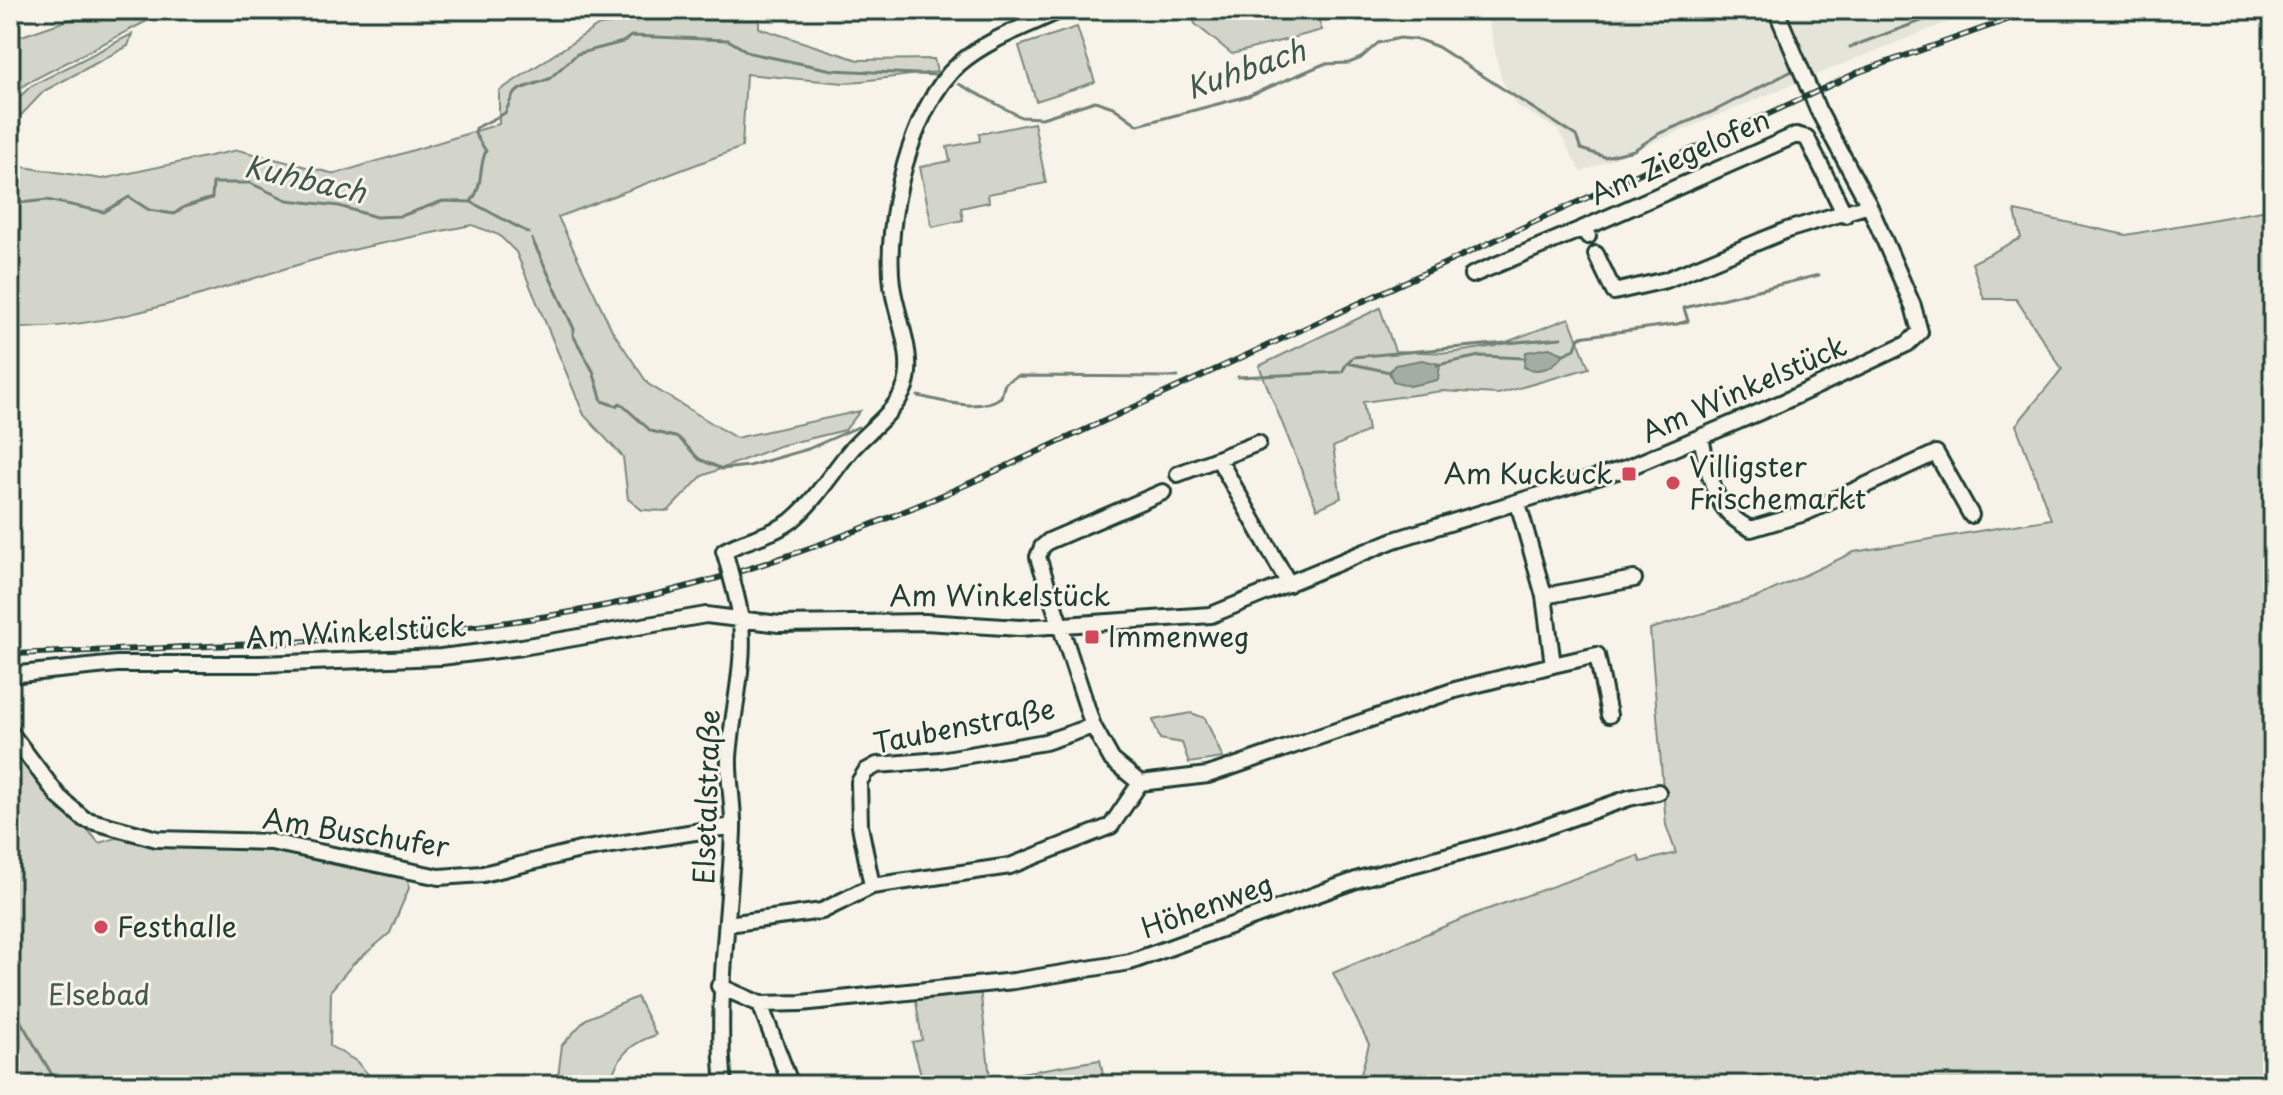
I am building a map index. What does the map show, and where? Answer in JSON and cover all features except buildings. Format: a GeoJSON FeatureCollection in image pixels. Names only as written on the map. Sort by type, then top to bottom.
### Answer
{"type":"FeatureCollection","features":[{"type":"Feature","properties":{"kind":"street","name":"Elsetalstraße"},"geometry":{"type":"LineString","coordinates":[[724,1085],[719,986],[728,924],[733,826],[729,760],[743,651],[743,618],[725,554],[795,517],[899,398],[908,369],[892,285],[892,232],[899,182],[913,143],[943,83],[956,67],[980,49],[1061,10]]}},
{"type":"Feature","properties":{"kind":"street","name":"Am Winkelstück"},"geometry":{"type":"LineString","coordinates":[[10,675],[117,664],[289,664],[441,657],[522,647],[706,615],[779,624],[910,621],[1063,628],[1211,615],[1394,540],[1627,468],[1701,439],[1855,369],[1915,340],[1920,332],[1913,306],[1869,205],[1818,110],[1776,10]]}},
{"type":"Feature","properties":{"kind":"street","name":"Am Ziegelofen"},"geometry":{"type":"LineString","coordinates":[[1472,275],[1586,232],[1796,135],[1807,138],[1845,215]]}},
{"type":"Feature","properties":{"kind":"street"},"geometry":{"type":"LineString","coordinates":[[1596,254],[1614,292],[1666,280],[1787,230],[1845,215],[1869,205]]}},
{"type":"Feature","properties":{"kind":"street"},"geometry":{"type":"LineString","coordinates":[[1701,439],[1713,486],[1729,519],[1751,529],[1805,513],[1936,453],[1971,515]]}},
{"type":"Feature","properties":{"kind":"street"},"geometry":{"type":"LineString","coordinates":[[1178,474],[1258,443]]}},
{"type":"Feature","properties":{"kind":"street"},"geometry":{"type":"LineString","coordinates":[[1219,460],[1289,584]]}},
{"type":"Feature","properties":{"kind":"street"},"geometry":{"type":"LineString","coordinates":[[1163,492],[1042,547],[1038,557],[1093,726],[1112,760],[1140,783],[1208,775],[1455,690],[1597,655],[1609,715]]}},
{"type":"Feature","properties":{"kind":"street"},"geometry":{"type":"LineString","coordinates":[[1518,503],[1544,596],[1553,665]]}},
{"type":"Feature","properties":{"kind":"street"},"geometry":{"type":"LineString","coordinates":[[1544,596],[1634,579]]}},
{"type":"Feature","properties":{"kind":"street","name":"Taubenstraße"},"geometry":{"type":"LineString","coordinates":[[872,886],[860,826],[859,782],[866,771],[877,765],[940,760],[1045,742],[1093,726]]}},
{"type":"Feature","properties":{"kind":"street","name":"Am Buschufer"},"geometry":{"type":"LineString","coordinates":[[10,732],[59,797],[84,819],[157,839],[271,842],[439,877],[483,874],[580,850],[733,826]]}},
{"type":"Feature","properties":{"kind":"street"},"geometry":{"type":"LineString","coordinates":[[728,924],[822,911],[872,886],[1010,866],[1066,847],[1111,826],[1140,783]]}},
{"type":"Feature","properties":{"kind":"street","name":"Höhenweg"},"geometry":{"type":"LineString","coordinates":[[760,1004],[1014,981],[1130,962],[1359,879],[1517,837],[1629,798],[1658,792]]}},
{"type":"Feature","properties":{"kind":"street"},"geometry":{"type":"LineString","coordinates":[[719,986],[760,1004],[791,1085]]}},
{"type":"Feature","properties":{"kind":"shaded area"},"geometry":{"type":"Polygon","coordinates":[[[1486,10],[1987,10],[1955,19],[1581,172],[1558,130],[1516,105],[1501,78],[1486,10]]]}},
{"type":"Feature","properties":{"kind":"shaded area"},"geometry":{"type":"Polygon","coordinates":[[[1549,348],[1564,354],[1547,368],[1536,370],[1524,367],[1526,352],[1549,348]]]}},
{"type":"Feature","properties":{"kind":"shaded area"},"geometry":{"type":"Polygon","coordinates":[[[1422,360],[1440,364],[1438,380],[1410,386],[1393,381],[1389,372],[1395,365],[1422,360]]]}},
{"type":"Feature","properties":{"kind":"green space"},"geometry":{"type":"Polygon","coordinates":[[[97,10],[168,10],[27,83],[10,97],[10,40],[97,10]]]}},
{"type":"Feature","properties":{"kind":"green space"},"geometry":{"type":"Polygon","coordinates":[[[730,10],[759,10],[759,28],[858,60],[934,59],[937,72],[844,83],[746,74],[742,147],[558,217],[612,330],[648,384],[736,438],[860,411],[845,430],[779,446],[702,476],[668,511],[642,510],[628,499],[623,457],[584,415],[516,252],[499,235],[472,225],[338,254],[189,299],[120,316],[48,327],[10,328],[10,165],[102,179],[238,150],[335,174],[499,124],[499,91],[599,25],[730,10]]]}},
{"type":"Feature","properties":{"kind":"green space"},"geometry":{"type":"Polygon","coordinates":[[[1191,10],[1315,10],[1322,30],[1232,54],[1195,24],[1191,10]]]}},
{"type":"Feature","properties":{"kind":"green space"},"geometry":{"type":"Polygon","coordinates":[[[1077,27],[1095,82],[1036,101],[1019,46],[1077,27]]]}},
{"type":"Feature","properties":{"kind":"green space"},"geometry":{"type":"Polygon","coordinates":[[[132,34],[128,46],[44,91],[10,127],[10,106],[31,86],[132,34]]]}},
{"type":"Feature","properties":{"kind":"green space"},"geometry":{"type":"Polygon","coordinates":[[[1034,123],[1046,183],[988,194],[989,202],[961,208],[963,220],[932,227],[920,167],[950,161],[947,147],[980,141],[979,134],[1034,123]]]}},
{"type":"Feature","properties":{"kind":"green space"},"geometry":{"type":"Polygon","coordinates":[[[2273,209],[2273,1085],[1358,1085],[1369,1044],[1333,973],[1474,914],[1638,856],[1641,862],[1676,853],[1666,825],[1650,629],[1758,597],[1854,552],[2051,519],[2016,425],[2062,369],[2016,299],[1984,299],[1972,263],[2021,238],[2015,211],[2126,235],[2273,209]]]}},
{"type":"Feature","properties":{"kind":"green space"},"geometry":{"type":"Polygon","coordinates":[[[1380,308],[1395,351],[1449,353],[1496,346],[1569,318],[1589,368],[1498,394],[1442,391],[1363,402],[1368,431],[1333,447],[1341,498],[1317,509],[1259,366],[1380,308]]]}},
{"type":"Feature","properties":{"kind":"green space"},"geometry":{"type":"Polygon","coordinates":[[[1191,713],[1205,718],[1223,758],[1189,763],[1182,743],[1160,739],[1153,720],[1191,713]]]}},
{"type":"Feature","properties":{"kind":"green space","name":"Elsebad"},"geometry":{"type":"Polygon","coordinates":[[[10,738],[99,843],[116,838],[168,847],[268,849],[351,869],[356,865],[408,877],[409,888],[390,933],[352,965],[331,990],[330,1046],[356,1061],[378,1085],[23,1085],[10,1077],[10,738]]]}},
{"type":"Feature","properties":{"kind":"green space"},"geometry":{"type":"Polygon","coordinates":[[[980,988],[990,1078],[1100,1060],[1105,1085],[924,1085],[912,1042],[922,1040],[915,995],[980,988]]]}},
{"type":"Feature","properties":{"kind":"green space"},"geometry":{"type":"Polygon","coordinates":[[[637,997],[656,1035],[625,1053],[609,1085],[557,1085],[562,1045],[586,1019],[637,997]]]}},
{"type":"Feature","properties":{"kind":"waterway","name":"Kuhbach"},"geometry":{"type":"LineString","coordinates":[[1850,47],[1951,10]]}},
{"type":"Feature","properties":{"kind":"waterway","name":"Kuhbach"},"geometry":{"type":"LineString","coordinates":[[10,204],[47,200],[104,212],[129,197],[149,210],[174,214],[184,207],[212,198],[213,183],[250,183],[287,200],[339,206],[376,217],[401,216],[443,201],[471,202],[478,189],[486,151],[475,134],[476,128],[505,113],[513,95],[520,89],[549,79],[577,54],[623,42],[631,36],[728,40],[750,53],[832,70],[937,75]]}},
{"type":"Feature","properties":{"kind":"waterway","name":"Kuhbach"},"geometry":{"type":"LineString","coordinates":[[959,84],[1021,117],[1042,118],[1095,101],[1113,107],[1138,125],[1248,96],[1324,64],[1349,63],[1361,58],[1378,43],[1400,38],[1420,40],[1438,47],[1576,136],[1581,149],[1605,157],[1634,150],[1660,133],[1714,111],[1790,72]]}},
{"type":"Feature","properties":{"kind":"waterway"},"geometry":{"type":"LineString","coordinates":[[471,202],[529,233]]}},
{"type":"Feature","properties":{"kind":"waterway"},"geometry":{"type":"LineString","coordinates":[[532,239],[574,329],[573,335],[593,371],[602,401],[616,406],[620,403],[651,431],[679,438],[699,459],[722,469],[749,466],[808,449],[858,427]]}},
{"type":"Feature","properties":{"kind":"waterway"},"geometry":{"type":"LineString","coordinates":[[1564,354],[1575,349],[1579,337],[1677,324],[1688,321],[1684,308],[1819,275]]}},
{"type":"Feature","properties":{"kind":"waterway"},"geometry":{"type":"LineString","coordinates":[[1348,362],[1353,357],[1561,338]]}},
{"type":"Feature","properties":{"kind":"waterway"},"geometry":{"type":"LineString","coordinates":[[1437,365],[1480,356],[1524,358]]}},
{"type":"Feature","properties":{"kind":"waterway"},"geometry":{"type":"LineString","coordinates":[[1238,377],[1342,372],[1347,363],[1390,372]]}},
{"type":"Feature","properties":{"kind":"waterway"},"geometry":{"type":"LineString","coordinates":[[918,396],[971,405],[992,402],[1001,397],[1005,383],[1017,376],[1178,377]]}},
{"type":"Feature","properties":{"kind":"waterway"},"geometry":{"type":"LineString","coordinates":[[10,1003],[58,1085]]}},
{"type":"Feature","properties":{"kind":"waterway"},"geometry":{"type":"LineString","coordinates":[[10,1067],[38,1085]]}},
{"type":"Feature","properties":{"kind":"railway"},"geometry":{"type":"LineString","coordinates":[[10,654],[310,641],[460,628],[608,605],[747,569],[837,538],[970,483],[1859,72],[2035,10]]}},
{"type":"Feature","properties":{"kind":"place","name":"Am Kuckuck"},"geometry":{"type":"Point","coordinates":[1629,474]}},
{"type":"Feature","properties":{"kind":"place","name":"Villigster Frischemarkt"},"geometry":{"type":"Point","coordinates":[1673,483]}},
{"type":"Feature","properties":{"kind":"place","name":"Immenweg"},"geometry":{"type":"Point","coordinates":[1092,637]}},
{"type":"Feature","properties":{"kind":"place","name":"Festhalle"},"geometry":{"type":"Point","coordinates":[101,927]}}]}
